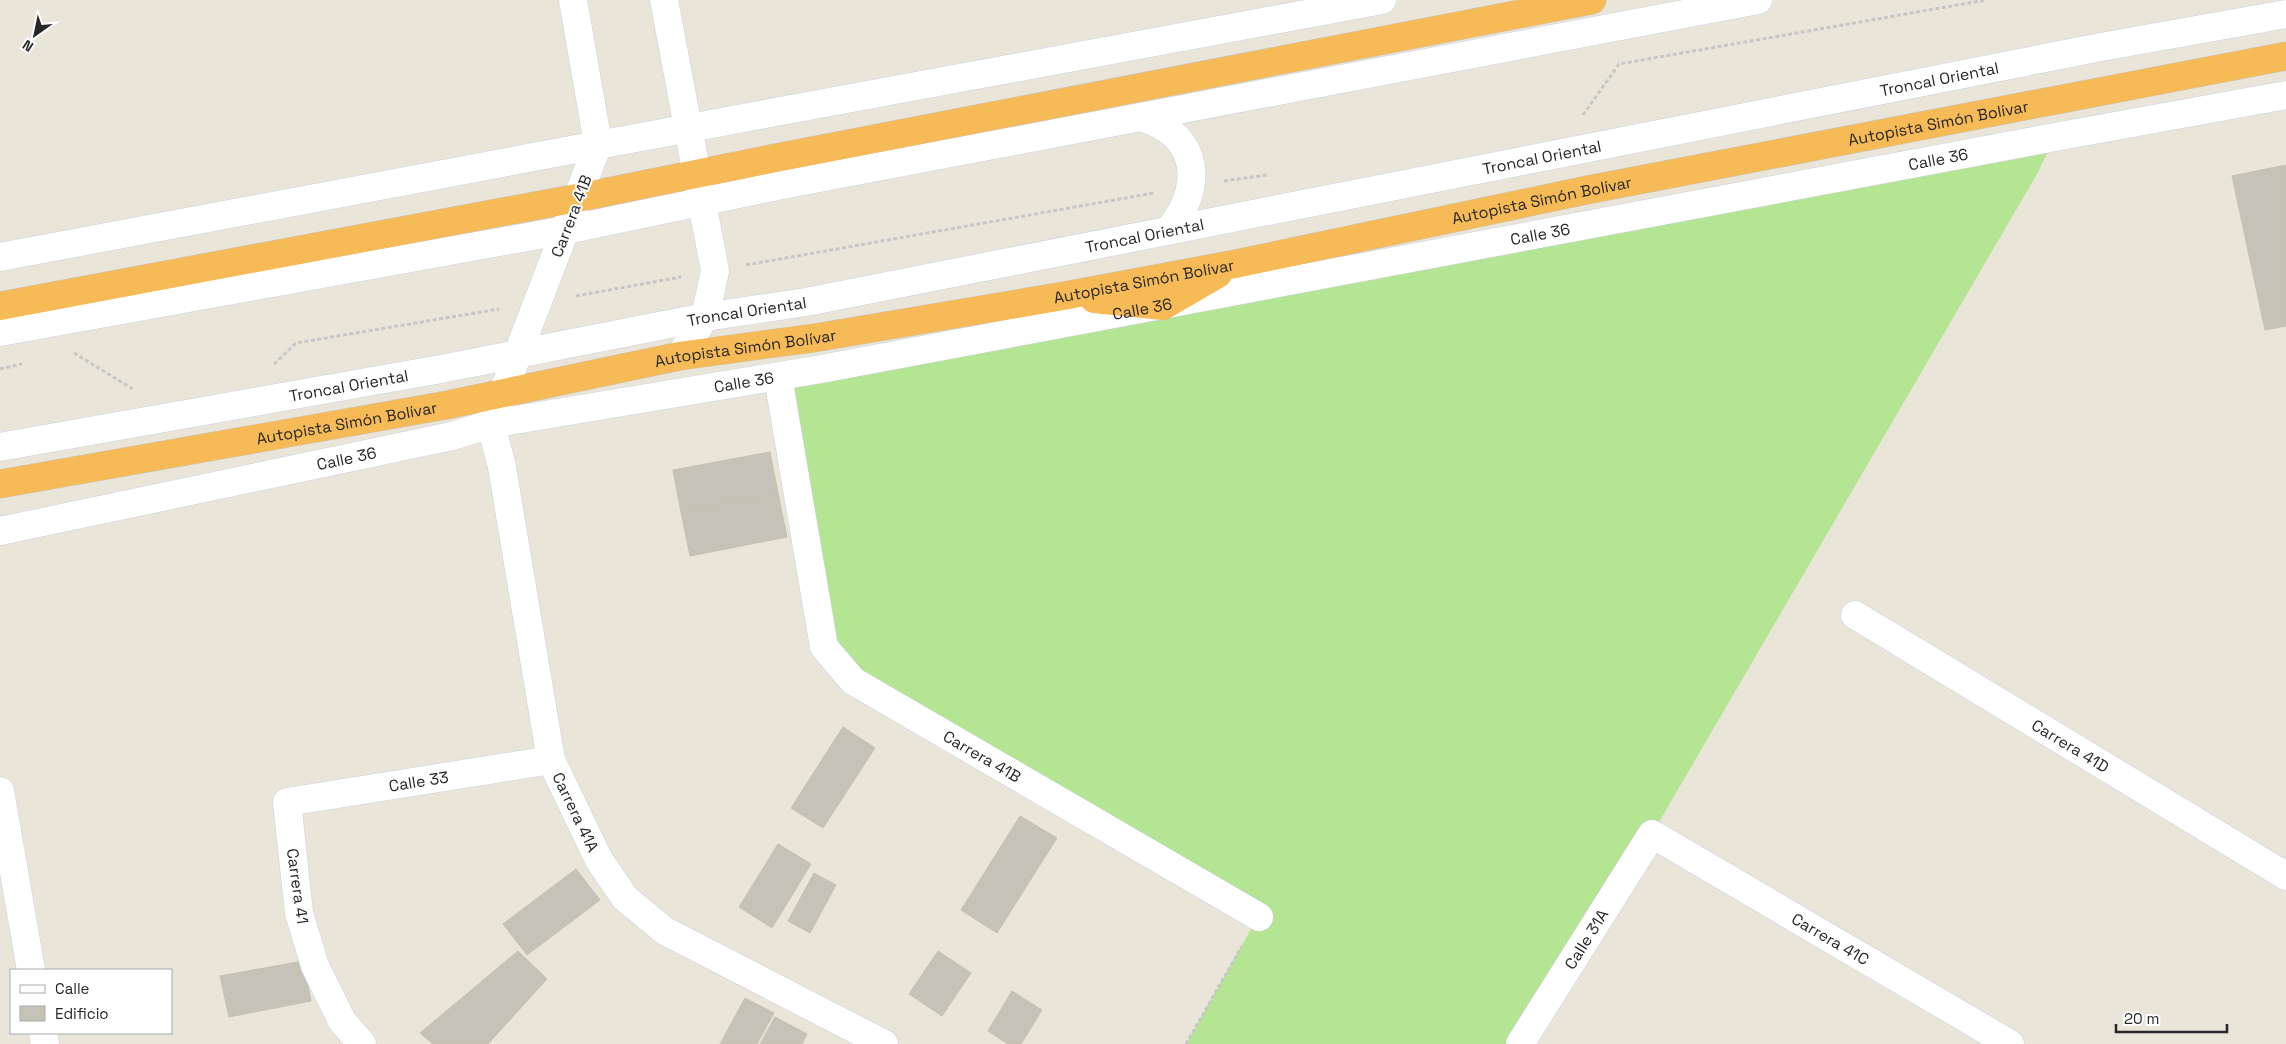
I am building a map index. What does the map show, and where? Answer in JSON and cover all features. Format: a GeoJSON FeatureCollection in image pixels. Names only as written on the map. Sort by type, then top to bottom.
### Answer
{"type":"FeatureCollection","features":[{"type":"Feature","properties":{"kind":"highway"},"geometry":{"type":"LineString","coordinates":[[0,306],[577,198],[1592,0]]}},
{"type":"Feature","properties":{"kind":"highway","name":"Autopista Simón Bolívar"},"geometry":{"type":"LineString","coordinates":[[0,484],[447,405],[680,356],[814,338],[1063,296],[1235,264],[1587,190],[2286,56]]}},
{"type":"Feature","properties":{"kind":"highway"},"geometry":{"type":"LineString","coordinates":[[1063,296],[1162,306],[1235,264]]}},
{"type":"Feature","properties":{"kind":"street"},"geometry":{"type":"LineString","coordinates":[[573,0],[598,144]]}},
{"type":"Feature","properties":{"kind":"street"},"geometry":{"type":"LineString","coordinates":[[664,0],[715,271],[704,318],[680,356]]}},
{"type":"Feature","properties":{"kind":"street"},"geometry":{"type":"LineString","coordinates":[[0,258],[598,144],[689,129],[1382,0]]}},
{"type":"Feature","properties":{"kind":"street"},"geometry":{"type":"LineString","coordinates":[[0,332],[566,230],[702,201],[1758,0]]}},
{"type":"Feature","properties":{"kind":"street","name":"Troncal Oriental"},"geometry":{"type":"LineString","coordinates":[[0,447],[441,369],[704,318],[806,302],[2101,47],[2286,14]]}},
{"type":"Feature","properties":{"kind":"street","name":"Calle 36"},"geometry":{"type":"LineString","coordinates":[[0,531],[443,438],[492,424],[778,377],[2286,95]]}},
{"type":"Feature","properties":{"kind":"street"},"geometry":{"type":"LineString","coordinates":[[1143,118],[1168,129],[1182,145],[1190,163],[1192,186],[1180,216],[1168,231]]}},
{"type":"Feature","properties":{"kind":"street","name":"Carrera 41B"},"geometry":{"type":"LineString","coordinates":[[492,424],[598,144]]}},
{"type":"Feature","properties":{"kind":"street","name":"Carrera 41B"},"geometry":{"type":"LineString","coordinates":[[778,377],[824,647],[853,681],[1259,917]]}},
{"type":"Feature","properties":{"kind":"street","name":"Carrera 41A"},"geometry":{"type":"LineString","coordinates":[[492,424],[502,467],[551,760],[598,860],[625,898],[665,931],[884,1044]]}},
{"type":"Feature","properties":{"kind":"street","name":"Carrera 41D"},"geometry":{"type":"LineString","coordinates":[[1856,615],[2286,876]]}},
{"type":"Feature","properties":{"kind":"street","name":"Calle 33"},"geometry":{"type":"LineString","coordinates":[[287,802],[551,760]]}},
{"type":"Feature","properties":{"kind":"street"},"geometry":{"type":"LineString","coordinates":[[0,791],[3,836],[31,969]]}},
{"type":"Feature","properties":{"kind":"street","name":"Carrera 41"},"geometry":{"type":"LineString","coordinates":[[287,802],[299,913],[315,966],[342,1021],[362,1044]]}},
{"type":"Feature","properties":{"kind":"street","name":"Calle 31A"},"geometry":{"type":"LineString","coordinates":[[1520,1044],[1652,834]]}},
{"type":"Feature","properties":{"kind":"street","name":"Carrera 41C"},"geometry":{"type":"LineString","coordinates":[[1652,834],[2010,1044]]}},
{"type":"Feature","properties":{"kind":"path"},"geometry":{"type":"LineString","coordinates":[[1580,119],[1619,64],[1986,0]]}},
{"type":"Feature","properties":{"kind":"path"},"geometry":{"type":"LineString","coordinates":[[271,368],[296,343],[1192,186],[1271,174]]}},
{"type":"Feature","properties":{"kind":"path"},"geometry":{"type":"LineString","coordinates":[[73,353],[134,390]]}},
{"type":"Feature","properties":{"kind":"path"},"geometry":{"type":"LineString","coordinates":[[0,370],[28,363]]}},
{"type":"Feature","properties":{"kind":"path"},"geometry":{"type":"LineString","coordinates":[[1186,1044],[1259,917]]}},
{"type":"Feature","properties":{"kind":"green space"},"geometry":{"type":"Polygon","coordinates":[[[2055,137],[2037,174],[1652,834],[1520,1044],[1186,1044],[1258,917],[824,647],[778,377],[2055,137]]]}},
{"type":"Feature","properties":{"kind":"building"},"geometry":{"type":"Polygon","coordinates":[[[2286,165],[2286,326],[2265,330],[2232,176],[2286,165]]]}},
{"type":"Feature","properties":{"kind":"building"},"geometry":{"type":"Polygon","coordinates":[[[770,452],[778,493],[681,512],[673,470],[770,452]]]}},
{"type":"Feature","properties":{"kind":"building"},"geometry":{"type":"Polygon","coordinates":[[[778,493],[787,537],[690,556],[681,512],[778,493]]]}},
{"type":"Feature","properties":{"kind":"building"},"geometry":{"type":"Polygon","coordinates":[[[843,727],[875,748],[823,828],[791,808],[843,727]]]}},
{"type":"Feature","properties":{"kind":"building"},"geometry":{"type":"Polygon","coordinates":[[[1020,816],[1057,838],[997,933],[961,910],[1020,816]]]}},
{"type":"Feature","properties":{"kind":"building"},"geometry":{"type":"Polygon","coordinates":[[[778,844],[811,864],[772,928],[739,907],[778,844]]]}},
{"type":"Feature","properties":{"kind":"building"},"geometry":{"type":"Polygon","coordinates":[[[576,869],[600,900],[527,955],[503,924],[576,869]]]}},
{"type":"Feature","properties":{"kind":"building"},"geometry":{"type":"Polygon","coordinates":[[[814,873],[836,885],[810,933],[788,921],[814,873]]]}},
{"type":"Feature","properties":{"kind":"building"},"geometry":{"type":"Polygon","coordinates":[[[518,951],[547,979],[488,1044],[433,1044],[420,1033],[518,951]]]}},
{"type":"Feature","properties":{"kind":"building"},"geometry":{"type":"Polygon","coordinates":[[[938,951],[971,973],[942,1016],[909,994],[938,951]]]}},
{"type":"Feature","properties":{"kind":"building"},"geometry":{"type":"Polygon","coordinates":[[[303,961],[311,1001],[229,1017],[220,976],[303,961]]]}},
{"type":"Feature","properties":{"kind":"building"},"geometry":{"type":"Polygon","coordinates":[[[1012,991],[1042,1010],[1021,1044],[1008,1044],[988,1031],[1012,991]]]}},
{"type":"Feature","properties":{"kind":"building"},"geometry":{"type":"Polygon","coordinates":[[[745,998],[774,1013],[757,1044],[720,1044],[745,998]]]}},
{"type":"Feature","properties":{"kind":"building"},"geometry":{"type":"Polygon","coordinates":[[[775,1017],[807,1034],[802,1044],[760,1044],[775,1017]]]}}]}
